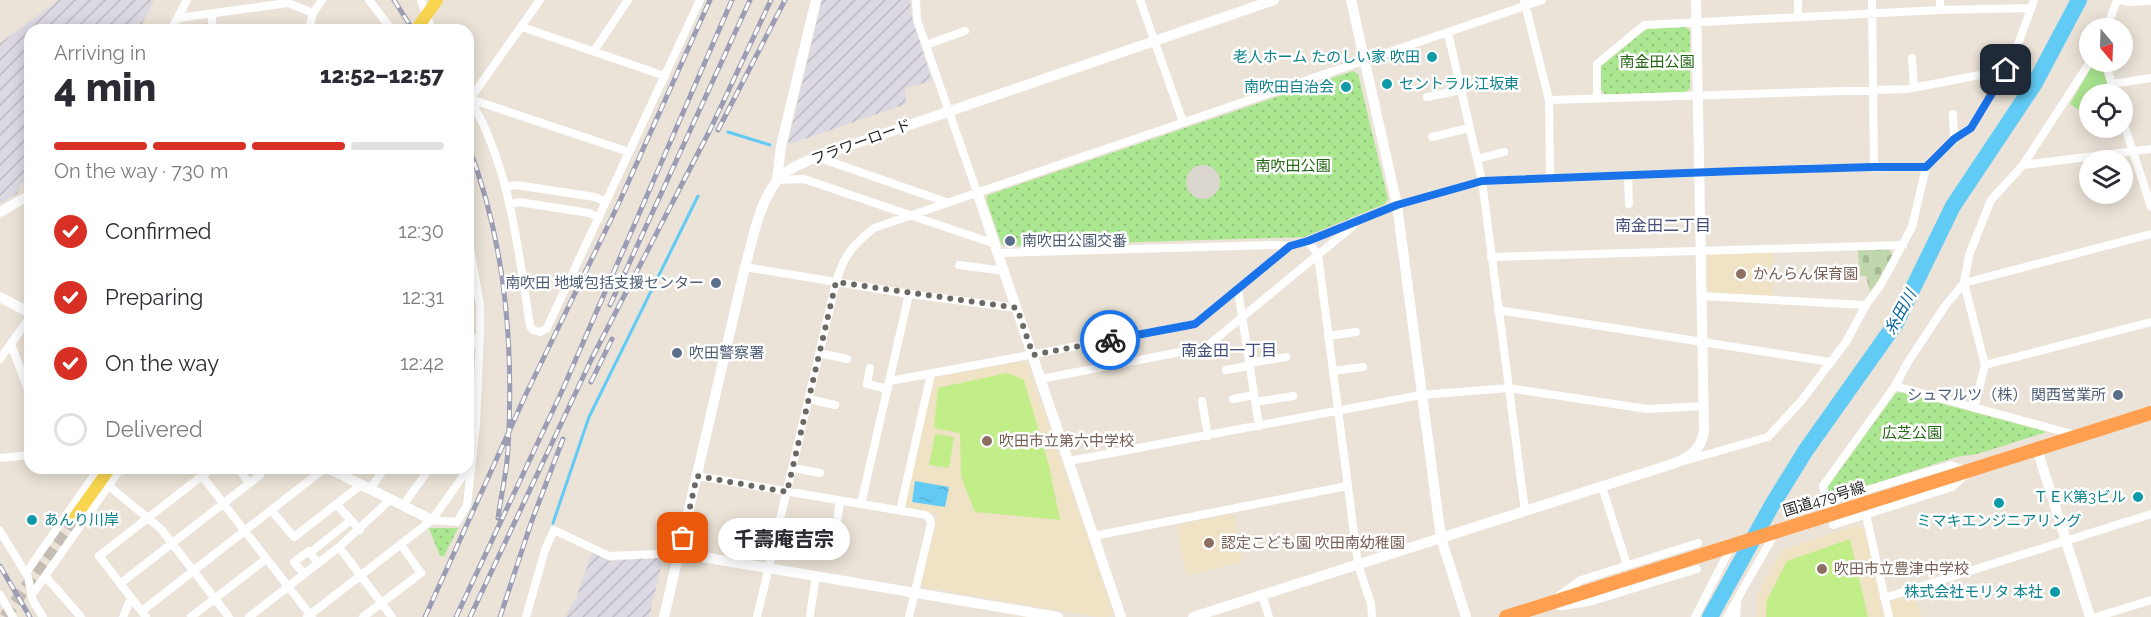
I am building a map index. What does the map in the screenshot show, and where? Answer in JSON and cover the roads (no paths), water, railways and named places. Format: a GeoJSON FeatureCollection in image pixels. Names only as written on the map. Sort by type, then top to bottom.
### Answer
{"type":"FeatureCollection","features":[{"type":"Feature","properties":{"kind":"highway","name":"国道479号線"},"geometry":{"type":"LineString","coordinates":[[1506,617],[2151,413]]}},
{"type":"Feature","properties":{"kind":"main road"},"geometry":{"type":"LineString","coordinates":[[420,24],[437,0]]}},
{"type":"Feature","properties":{"kind":"main road"},"geometry":{"type":"LineString","coordinates":[[75,517],[106,474]]}},
{"type":"Feature","properties":{"kind":"street"},"geometry":{"type":"LineString","coordinates":[[174,24],[187,1],[196,0]]}},
{"type":"Feature","properties":{"kind":"street"},"geometry":{"type":"LineString","coordinates":[[310,24],[313,13],[322,0]]}},
{"type":"Feature","properties":{"kind":"street"},"geometry":{"type":"LineString","coordinates":[[369,0],[387,24]]}},
{"type":"Feature","properties":{"kind":"street"},"geometry":{"type":"LineString","coordinates":[[421,0],[430,24]]}},
{"type":"Feature","properties":{"kind":"street"},"geometry":{"type":"LineString","coordinates":[[474,90],[540,0]]}},
{"type":"Feature","properties":{"kind":"street"},"geometry":{"type":"LineString","coordinates":[[594,51],[628,0]]}},
{"type":"Feature","properties":{"kind":"street"},"geometry":{"type":"LineString","coordinates":[[474,105],[481,117],[510,205],[530,326],[536,332],[540,332],[547,328],[700,0]]}},
{"type":"Feature","properties":{"kind":"street"},"geometry":{"type":"LineString","coordinates":[[816,0],[781,146],[777,180],[801,178],[910,214],[997,249],[1290,246],[1397,205],[1482,181],[1698,172],[1926,167]]}},
{"type":"Feature","properties":{"kind":"street"},"geometry":{"type":"LineString","coordinates":[[916,0],[917,20],[1005,271],[1121,617]]}},
{"type":"Feature","properties":{"kind":"street"},"geometry":{"type":"LineString","coordinates":[[1140,0],[1183,122]]}},
{"type":"Feature","properties":{"kind":"street","name":"フラワーロード"},"geometry":{"type":"LineString","coordinates":[[664,617],[745,267],[759,215],[777,180],[796,166],[816,157],[1274,0]]}},
{"type":"Feature","properties":{"kind":"street"},"geometry":{"type":"LineString","coordinates":[[1351,0],[1397,205],[1441,538],[1466,617]]}},
{"type":"Feature","properties":{"kind":"street"},"geometry":{"type":"LineString","coordinates":[[758,617],[836,282],[842,263],[853,245],[874,228],[1448,33],[1524,3],[1542,0]]}},
{"type":"Feature","properties":{"kind":"street"},"geometry":{"type":"LineString","coordinates":[[1666,466],[1689,457],[1699,446],[1704,431],[1696,0]]}},
{"type":"Feature","properties":{"kind":"street"},"geometry":{"type":"LineString","coordinates":[[1798,0],[1798,17]]}},
{"type":"Feature","properties":{"kind":"street"},"geometry":{"type":"LineString","coordinates":[[1872,0],[1874,167]]}},
{"type":"Feature","properties":{"kind":"street"},"geometry":{"type":"LineString","coordinates":[[1940,0],[1940,10]]}},
{"type":"Feature","properties":{"kind":"street"},"geometry":{"type":"LineString","coordinates":[[2111,18],[2119,0],[2151,1]]}},
{"type":"Feature","properties":{"kind":"street"},"geometry":{"type":"LineString","coordinates":[[178,18],[288,3],[313,13]]}},
{"type":"Feature","properties":{"kind":"street"},"geometry":{"type":"LineString","coordinates":[[1524,3],[1549,100],[1550,178]]}},
{"type":"Feature","properties":{"kind":"street"},"geometry":{"type":"LineString","coordinates":[[1193,617],[1666,466],[1768,437],[1802,400],[1846,342],[1912,227],[1926,167],[1954,139],[1971,128],[2006,70],[2033,4],[1644,25],[1597,64],[1597,99]]}},
{"type":"Feature","properties":{"kind":"street"},"geometry":{"type":"LineString","coordinates":[[212,14],[212,24]]}},
{"type":"Feature","properties":{"kind":"street"},"geometry":{"type":"LineString","coordinates":[[522,27],[665,76]]}},
{"type":"Feature","properties":{"kind":"street"},"geometry":{"type":"LineString","coordinates":[[926,45],[965,31]]}},
{"type":"Feature","properties":{"kind":"street"},"geometry":{"type":"LineString","coordinates":[[1448,33],[1482,181],[1525,511]]}},
{"type":"Feature","properties":{"kind":"street"},"geometry":{"type":"LineString","coordinates":[[1912,58],[1914,88]]}},
{"type":"Feature","properties":{"kind":"street"},"geometry":{"type":"LineString","coordinates":[[1549,100],[1874,91],[1914,88],[2006,70]]}},
{"type":"Feature","properties":{"kind":"street"},"geometry":{"type":"LineString","coordinates":[[1974,408],[1985,365],[1964,284],[1969,255],[1991,200],[2023,165],[2083,72]]}},
{"type":"Feature","properties":{"kind":"street"},"geometry":{"type":"LineString","coordinates":[[2108,72],[2112,84],[2151,78]]}},
{"type":"Feature","properties":{"kind":"street"},"geometry":{"type":"LineString","coordinates":[[1427,98],[1461,90]]}},
{"type":"Feature","properties":{"kind":"street"},"geometry":{"type":"LineString","coordinates":[[474,99],[629,152]]}},
{"type":"Feature","properties":{"kind":"street"},"geometry":{"type":"LineString","coordinates":[[1953,114],[1954,139]]}},
{"type":"Feature","properties":{"kind":"street"},"geometry":{"type":"LineString","coordinates":[[1432,137],[1469,128]]}},
{"type":"Feature","properties":{"kind":"street"},"geometry":{"type":"LineString","coordinates":[[2151,149],[2133,152],[2151,207]]}},
{"type":"Feature","properties":{"kind":"street"},"geometry":{"type":"LineString","coordinates":[[1477,159],[1504,152]]}},
{"type":"Feature","properties":{"kind":"street"},"geometry":{"type":"LineString","coordinates":[[816,157],[946,202]]}},
{"type":"Feature","properties":{"kind":"street"},"geometry":{"type":"LineString","coordinates":[[2023,165],[2079,158]]}},
{"type":"Feature","properties":{"kind":"street"},"geometry":{"type":"LineString","coordinates":[[1628,175],[1629,204]]}},
{"type":"Feature","properties":{"kind":"street"},"geometry":{"type":"LineString","coordinates":[[505,187],[516,185],[595,197],[606,202]]}},
{"type":"Feature","properties":{"kind":"street"},"geometry":{"type":"LineString","coordinates":[[0,212],[24,199]]}},
{"type":"Feature","properties":{"kind":"street"},"geometry":{"type":"LineString","coordinates":[[510,205],[519,202],[589,213],[599,218]]}},
{"type":"Feature","properties":{"kind":"street"},"geometry":{"type":"LineString","coordinates":[[1041,379],[1206,347],[1357,222]]}},
{"type":"Feature","properties":{"kind":"street"},"geometry":{"type":"LineString","coordinates":[[1833,525],[1952,487],[1969,472],[1951,465],[1826,504],[1823,486],[1895,386],[1945,306],[1964,284],[2151,234]]}},
{"type":"Feature","properties":{"kind":"street"},"geometry":{"type":"LineString","coordinates":[[1308,241],[1318,255],[1358,564],[1371,604],[1372,617]]}},
{"type":"Feature","properties":{"kind":"street"},"geometry":{"type":"LineString","coordinates":[[1491,257],[1903,245]]}},
{"type":"Feature","properties":{"kind":"street"},"geometry":{"type":"LineString","coordinates":[[870,368],[867,384],[889,385],[931,374],[1195,324],[1290,246]]}},
{"type":"Feature","properties":{"kind":"street"},"geometry":{"type":"LineString","coordinates":[[959,265],[1005,271]]}},
{"type":"Feature","properties":{"kind":"street"},"geometry":{"type":"LineString","coordinates":[[745,267],[909,294],[1017,308]]}},
{"type":"Feature","properties":{"kind":"street"},"geometry":{"type":"LineString","coordinates":[[474,272],[480,306],[474,440]]}},
{"type":"Feature","properties":{"kind":"street"},"geometry":{"type":"LineString","coordinates":[[1238,290],[1259,426]]}},
{"type":"Feature","properties":{"kind":"street"},"geometry":{"type":"LineString","coordinates":[[861,504],[909,294]]}},
{"type":"Feature","properties":{"kind":"street"},"geometry":{"type":"LineString","coordinates":[[1702,296],[1866,305]]}},
{"type":"Feature","properties":{"kind":"street"},"geometry":{"type":"LineString","coordinates":[[0,297],[24,311]]}},
{"type":"Feature","properties":{"kind":"street"},"geometry":{"type":"LineString","coordinates":[[1498,310],[1830,362]]}},
{"type":"Feature","properties":{"kind":"street"},"geometry":{"type":"LineString","coordinates":[[1985,365],[2151,322]]}},
{"type":"Feature","properties":{"kind":"street"},"geometry":{"type":"LineString","coordinates":[[0,359],[24,324]]}},
{"type":"Feature","properties":{"kind":"street"},"geometry":{"type":"LineString","coordinates":[[1328,336],[1356,332]]}},
{"type":"Feature","properties":{"kind":"street"},"geometry":{"type":"LineString","coordinates":[[474,342],[480,334]]}},
{"type":"Feature","properties":{"kind":"street"},"geometry":{"type":"LineString","coordinates":[[11,344],[24,379]]}},
{"type":"Feature","properties":{"kind":"street"},"geometry":{"type":"LineString","coordinates":[[819,353],[847,359]]}},
{"type":"Feature","properties":{"kind":"street"},"geometry":{"type":"LineString","coordinates":[[1226,370],[1286,357]]}},
{"type":"Feature","properties":{"kind":"street"},"geometry":{"type":"LineString","coordinates":[[1333,371],[1363,367]]}},
{"type":"Feature","properties":{"kind":"street"},"geometry":{"type":"LineString","coordinates":[[900,511],[931,374]]}},
{"type":"Feature","properties":{"kind":"street"},"geometry":{"type":"LineString","coordinates":[[1895,386],[2080,436]]}},
{"type":"Feature","properties":{"kind":"street"},"geometry":{"type":"LineString","coordinates":[[1069,461],[1421,395],[1508,388],[1647,409],[1703,406]]}},
{"type":"Feature","properties":{"kind":"street"},"geometry":{"type":"LineString","coordinates":[[1233,399],[1293,396]]}},
{"type":"Feature","properties":{"kind":"street"},"geometry":{"type":"LineString","coordinates":[[809,399],[835,405]]}},
{"type":"Feature","properties":{"kind":"street"},"geometry":{"type":"LineString","coordinates":[[1202,401],[1209,436]]}},
{"type":"Feature","properties":{"kind":"street"},"geometry":{"type":"LineString","coordinates":[[2037,449],[2090,617]]}},
{"type":"Feature","properties":{"kind":"street"},"geometry":{"type":"LineString","coordinates":[[0,458],[24,456]]}},
{"type":"Feature","properties":{"kind":"street"},"geometry":{"type":"LineString","coordinates":[[793,468],[820,473]]}},
{"type":"Feature","properties":{"kind":"street"},"geometry":{"type":"LineString","coordinates":[[26,573],[95,474]]}},
{"type":"Feature","properties":{"kind":"street"},"geometry":{"type":"LineString","coordinates":[[31,596],[117,474]]}},
{"type":"Feature","properties":{"kind":"street"},"geometry":{"type":"LineString","coordinates":[[204,474],[99,556],[144,614],[194,571],[319,474]]}},
{"type":"Feature","properties":{"kind":"street"},"geometry":{"type":"LineString","coordinates":[[242,474],[249,483]]}},
{"type":"Feature","properties":{"kind":"street"},"geometry":{"type":"LineString","coordinates":[[339,474],[432,520],[458,522],[467,505],[470,474]]}},
{"type":"Feature","properties":{"kind":"street"},"geometry":{"type":"LineString","coordinates":[[272,510],[294,537],[366,487],[380,474]]}},
{"type":"Feature","properties":{"kind":"street"},"geometry":{"type":"LineString","coordinates":[[403,505],[425,474]]}},
{"type":"Feature","properties":{"kind":"street"},"geometry":{"type":"LineString","coordinates":[[202,476],[310,616],[432,520],[465,474]]}},
{"type":"Feature","properties":{"kind":"street"},"geometry":{"type":"LineString","coordinates":[[121,583],[260,475]]}},
{"type":"Feature","properties":{"kind":"street"},"geometry":{"type":"LineString","coordinates":[[697,476],[926,515],[931,524],[909,617]]}},
{"type":"Feature","properties":{"kind":"street"},"geometry":{"type":"LineString","coordinates":[[109,486],[161,529],[229,617]]}},
{"type":"Feature","properties":{"kind":"street"},"geometry":{"type":"LineString","coordinates":[[1094,536],[1347,486]]}},
{"type":"Feature","properties":{"kind":"street"},"geometry":{"type":"LineString","coordinates":[[1602,487],[1627,565]]}},
{"type":"Feature","properties":{"kind":"street"},"geometry":{"type":"LineString","coordinates":[[249,617],[360,530],[391,499]]}},
{"type":"Feature","properties":{"kind":"street"},"geometry":{"type":"LineString","coordinates":[[836,530],[840,501]]}},
{"type":"Feature","properties":{"kind":"street"},"geometry":{"type":"LineString","coordinates":[[337,505],[360,530]]}},
{"type":"Feature","properties":{"kind":"street"},"geometry":{"type":"LineString","coordinates":[[1884,598],[2151,514]]}},
{"type":"Feature","properties":{"kind":"street"},"geometry":{"type":"LineString","coordinates":[[1866,515],[1888,617]]}},
{"type":"Feature","properties":{"kind":"street"},"geometry":{"type":"LineString","coordinates":[[304,574],[294,562],[309,551],[310,553],[351,520]]}},
{"type":"Feature","properties":{"kind":"street"},"geometry":{"type":"LineString","coordinates":[[526,617],[545,550],[554,530],[609,556],[680,553],[915,592],[1021,614],[1058,617]]}},
{"type":"Feature","properties":{"kind":"street"},"geometry":{"type":"LineString","coordinates":[[0,531],[26,573],[31,596],[43,617]]}},
{"type":"Feature","properties":{"kind":"street"},"geometry":{"type":"LineString","coordinates":[[1727,617],[1772,533]]}},
{"type":"Feature","properties":{"kind":"street"},"geometry":{"type":"LineString","coordinates":[[325,541],[337,549],[361,576],[392,617]]}},
{"type":"Feature","properties":{"kind":"street"},"geometry":{"type":"LineString","coordinates":[[1546,604],[1581,580],[1698,543]]}},
{"type":"Feature","properties":{"kind":"street"},"geometry":{"type":"LineString","coordinates":[[363,617],[421,573],[401,545]]}},
{"type":"Feature","properties":{"kind":"street"},"geometry":{"type":"LineString","coordinates":[[1695,617],[1735,545]]}},
{"type":"Feature","properties":{"kind":"street"},"geometry":{"type":"LineString","coordinates":[[310,553],[318,563]]}},
{"type":"Feature","properties":{"kind":"street"},"geometry":{"type":"LineString","coordinates":[[191,617],[266,559]]}},
{"type":"Feature","properties":{"kind":"street"},"geometry":{"type":"LineString","coordinates":[[1546,604],[1562,606],[1589,602],[1697,569]]}},
{"type":"Feature","properties":{"kind":"street"},"geometry":{"type":"LineString","coordinates":[[810,615],[816,575]]}},
{"type":"Feature","properties":{"kind":"street"},"geometry":{"type":"LineString","coordinates":[[45,576],[81,617]]}},
{"type":"Feature","properties":{"kind":"street"},"geometry":{"type":"LineString","coordinates":[[0,595],[2,606],[13,617]]}},
{"type":"Feature","properties":{"kind":"street"},"geometry":{"type":"LineString","coordinates":[[1262,595],[1269,617]]}},
{"type":"Feature","properties":{"kind":"street"},"geometry":{"type":"LineString","coordinates":[[123,617],[131,598]]}},
{"type":"Feature","properties":{"kind":"street"},"geometry":{"type":"LineString","coordinates":[[1736,617],[1737,598]]}},
{"type":"Feature","properties":{"kind":"street"},"geometry":{"type":"LineString","coordinates":[[2096,617],[2151,600]]}},
{"type":"Feature","properties":{"kind":"water"},"geometry":{"type":"Polygon","coordinates":[[[915,481],[949,487],[945,507],[912,502],[915,481]]]}},
{"type":"Feature","properties":{"kind":"waterway","name":"糸田川"},"geometry":{"type":"LineString","coordinates":[[1710,617],[1772,505],[1806,450],[1896,323],[1953,206],[2035,83],[2079,0]]}},
{"type":"Feature","properties":{"kind":"waterway"},"geometry":{"type":"LineString","coordinates":[[728,132],[770,145]]}},
{"type":"Feature","properties":{"kind":"waterway"},"geometry":{"type":"LineString","coordinates":[[553,523],[589,417],[698,196]]}},
{"type":"Feature","properties":{"kind":"tunnel"},"geometry":{"type":"LineString","coordinates":[[5,617],[75,517]]}},
{"type":"Feature","properties":{"kind":"railway"},"geometry":{"type":"LineString","coordinates":[[394,0],[409,24]]}},
{"type":"Feature","properties":{"kind":"railway"},"geometry":{"type":"LineString","coordinates":[[425,617],[526,394],[618,205],[710,0]]}},
{"type":"Feature","properties":{"kind":"railway"},"geometry":{"type":"LineString","coordinates":[[456,617],[562,391],[732,0]]}},
{"type":"Feature","properties":{"kind":"railway"},"geometry":{"type":"LineString","coordinates":[[610,305],[750,0]]}},
{"type":"Feature","properties":{"kind":"railway"},"geometry":{"type":"LineString","coordinates":[[470,617],[592,358],[710,130],[771,0]]}},
{"type":"Feature","properties":{"kind":"railway"},"geometry":{"type":"LineString","coordinates":[[718,130],[785,0]]}},
{"type":"Feature","properties":{"kind":"railway"},"geometry":{"type":"LineString","coordinates":[[474,162],[491,218],[508,333],[510,411],[508,449],[498,518]]}},
{"type":"Feature","properties":{"kind":"railway"},"geometry":{"type":"LineString","coordinates":[[591,382],[612,339]]}},
{"type":"Feature","properties":{"kind":"railway"},"geometry":{"type":"LineString","coordinates":[[500,617],[531,523],[563,439]]}},
{"type":"Feature","properties":{"kind":"railway"},"geometry":{"type":"LineString","coordinates":[[0,566],[30,617]]}},
{"type":"Feature","properties":{"kind":"place","name":"老人ホーム たのしい家 吹田"},"geometry":{"type":"Point","coordinates":[1432,57]}},
{"type":"Feature","properties":{"kind":"place","name":"セントラル江坂東"},"geometry":{"type":"Point","coordinates":[1387,84]}},
{"type":"Feature","properties":{"kind":"place","name":"南吹田自治会"},"geometry":{"type":"Point","coordinates":[1346,87]}},
{"type":"Feature","properties":{"kind":"place","name":"南吹田公園交番"},"geometry":{"type":"Point","coordinates":[1010,241]}},
{"type":"Feature","properties":{"kind":"place","name":"かんらん保育園"},"geometry":{"type":"Point","coordinates":[1741,274]}},
{"type":"Feature","properties":{"kind":"place","name":"南吹田 地域包括支援センター"},"geometry":{"type":"Point","coordinates":[716,283]}},
{"type":"Feature","properties":{"kind":"place","name":"吹田警察署"},"geometry":{"type":"Point","coordinates":[677,353]}},
{"type":"Feature","properties":{"kind":"place","name":"シュマルツ（株） 関西営業所"},"geometry":{"type":"Point","coordinates":[2118,395]}},
{"type":"Feature","properties":{"kind":"place","name":"吹田市立第六中学校"},"geometry":{"type":"Point","coordinates":[987,441]}},
{"type":"Feature","properties":{"kind":"place","name":"ＴＥK第3ビル"},"geometry":{"type":"Point","coordinates":[2138,497]}},
{"type":"Feature","properties":{"kind":"place","name":"ミマキエンジニアリング"},"geometry":{"type":"Point","coordinates":[1999,503]}},
{"type":"Feature","properties":{"kind":"place","name":"あんり川岸"},"geometry":{"type":"Point","coordinates":[32,520]}},
{"type":"Feature","properties":{"kind":"place","name":"千壽庵吉宗"},"geometry":{"type":"Point","coordinates":[683,538]}},
{"type":"Feature","properties":{"kind":"place","name":"認定こども園 吹田南幼稚園"},"geometry":{"type":"Point","coordinates":[1209,543]}},
{"type":"Feature","properties":{"kind":"place","name":"吹田市立豊津中学校"},"geometry":{"type":"Point","coordinates":[1822,569]}},
{"type":"Feature","properties":{"kind":"place","name":"株式会社モリタ 本社"},"geometry":{"type":"Point","coordinates":[2055,592]}},
{"type":"Feature","properties":{"kind":"district","name":"南金田二丁目"},"geometry":{"type":"Point","coordinates":[1663,225]}},
{"type":"Feature","properties":{"kind":"district","name":"南金田一丁目"},"geometry":{"type":"Point","coordinates":[1229,350]}},
{"type":"Feature","properties":{"kind":"park label","name":"南金田公園"},"geometry":{"type":"Point","coordinates":[1657,62]}},
{"type":"Feature","properties":{"kind":"park label","name":"南吹田公園"},"geometry":{"type":"Point","coordinates":[1293,166]}},
{"type":"Feature","properties":{"kind":"park label","name":"広芝公園"},"geometry":{"type":"Point","coordinates":[1912,433]}}]}
